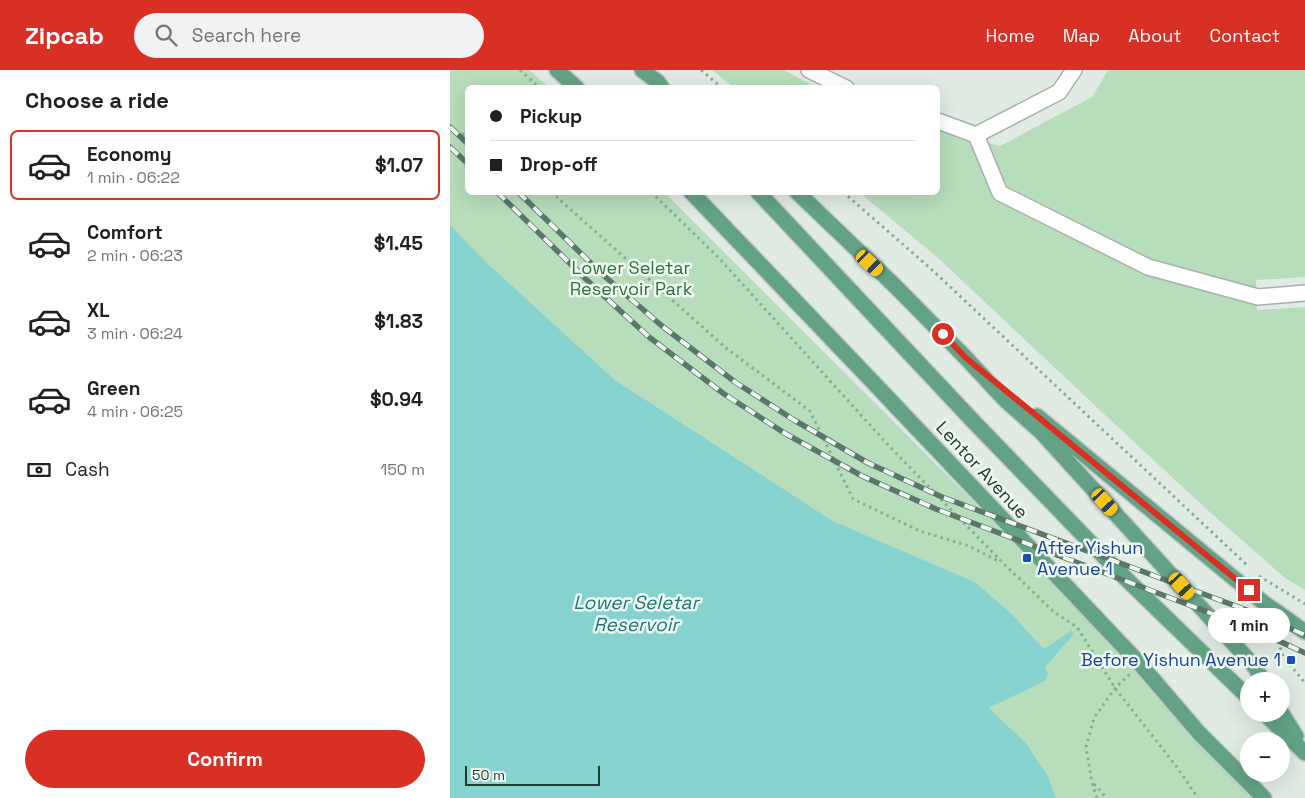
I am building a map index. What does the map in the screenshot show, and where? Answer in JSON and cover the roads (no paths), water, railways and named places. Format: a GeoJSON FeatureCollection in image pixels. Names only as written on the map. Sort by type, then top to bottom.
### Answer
{"type":"FeatureCollection","features":[{"type":"Feature","properties":{"kind":"main road"},"geometry":{"type":"LineString","coordinates":[[557,70],[574,85]]}},
{"type":"Feature","properties":{"kind":"main road"},"geometry":{"type":"LineString","coordinates":[[642,70],[660,85]]}},
{"type":"Feature","properties":{"kind":"main road","name":"Lentor Avenue"},"geometry":{"type":"LineString","coordinates":[[694,195],[1140,664],[1199,733],[1240,775]]}},
{"type":"Feature","properties":{"kind":"main road","name":"Lentor Avenue"},"geometry":{"type":"LineString","coordinates":[[761,195],[973,421],[1097,549],[1240,689]]}},
{"type":"Feature","properties":{"kind":"main road"},"geometry":{"type":"LineString","coordinates":[[800,195],[895,286],[1005,400],[1048,439],[1258,672]]}},
{"type":"Feature","properties":{"kind":"main road"},"geometry":{"type":"LineString","coordinates":[[966,358],[1264,603],[1305,632]]}},
{"type":"Feature","properties":{"kind":"main road"},"geometry":{"type":"LineString","coordinates":[[1273,722],[1305,752]]}},
{"type":"Feature","properties":{"kind":"main road"},"geometry":{"type":"LineString","coordinates":[[1287,722],[1305,752]]}},
{"type":"Feature","properties":{"kind":"main road"},"geometry":{"type":"LineString","coordinates":[[1243,782],[1249,798]]}},
{"type":"Feature","properties":{"kind":"main road","name":"Lentor Avenue"},"geometry":{"type":"LineString","coordinates":[[1247,782],[1264,798]]}},
{"type":"Feature","properties":{"kind":"lane"},"geometry":{"type":"LineString","coordinates":[[809,70],[840,85]]}},
{"type":"Feature","properties":{"kind":"lane"},"geometry":{"type":"LineString","coordinates":[[976,135],[1059,92],[1074,70]]}},
{"type":"Feature","properties":{"kind":"lane"},"geometry":{"type":"LineString","coordinates":[[940,122],[976,135],[1000,193],[1148,267],[1258,297],[1305,293]]}},
{"type":"Feature","properties":{"kind":"water","name":"Lower Seletar Reservoir"},"geometry":{"type":"Polygon","coordinates":[[[450,225],[485,261],[615,380],[833,521],[975,582],[1012,614],[1044,649],[1072,630],[1073,635],[1045,668],[1048,673],[1045,681],[989,708],[1025,742],[1048,776],[1056,798],[450,798],[450,225]]]}},
{"type":"Feature","properties":{"kind":"railway"},"geometry":{"type":"LineString","coordinates":[[450,127],[465,141]]}},
{"type":"Feature","properties":{"kind":"railway"},"geometry":{"type":"LineString","coordinates":[[450,147],[465,161]]}},
{"type":"Feature","properties":{"kind":"railway"},"geometry":{"type":"LineString","coordinates":[[500,195],[593,286],[649,337],[724,394],[786,434],[862,476],[936,509],[1255,630],[1305,653]]}},
{"type":"Feature","properties":{"kind":"railway"},"geometry":{"type":"LineString","coordinates":[[521,195],[602,274],[662,326],[735,382],[794,420],[868,463],[942,497],[1260,615],[1305,635]]}},
{"type":"Feature","properties":{"kind":"place","name":"After Yishun Avenue 1"},"geometry":{"type":"Point","coordinates":[1027,558]}},
{"type":"Feature","properties":{"kind":"place","name":"Before Yishun Avenue 1"},"geometry":{"type":"Point","coordinates":[1291,660]}},
{"type":"Feature","properties":{"kind":"park label","name":"Lower Seletar Reservoir Park"},"geometry":{"type":"Point","coordinates":[631,278]}}]}
